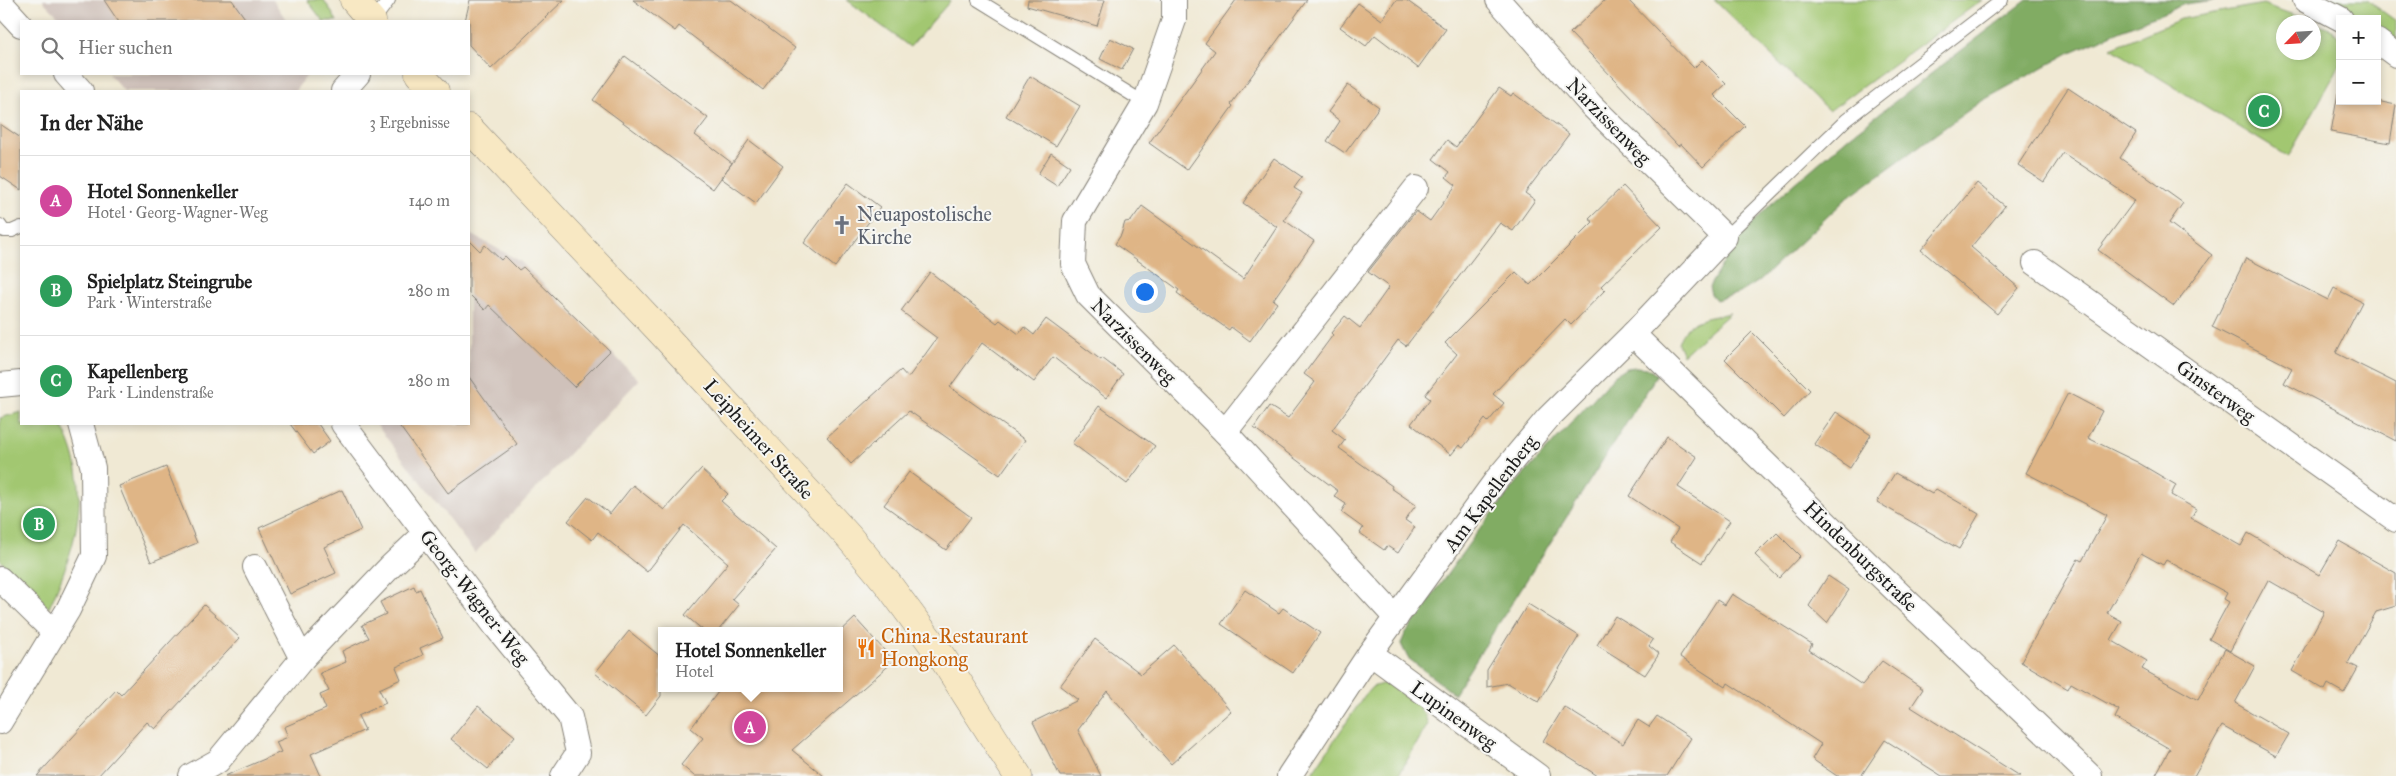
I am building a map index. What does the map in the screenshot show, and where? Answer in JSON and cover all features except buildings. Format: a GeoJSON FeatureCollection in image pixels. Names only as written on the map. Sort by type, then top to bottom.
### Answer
{"type":"FeatureCollection","features":[{"type":"Feature","properties":{"kind":"main road"},"geometry":{"type":"LineString","coordinates":[[354,0],[372,20]]}},
{"type":"Feature","properties":{"kind":"main road"},"geometry":{"type":"LineString","coordinates":[[420,75],[434,90]]}},
{"type":"Feature","properties":{"kind":"main road","name":"Leipheimer Straße"},"geometry":{"type":"LineString","coordinates":[[470,129],[674,346],[882,576],[955,676],[1018,776]]}},
{"type":"Feature","properties":{"kind":"street","name":"Narzissenweg"},"geometry":{"type":"LineString","coordinates":[[1174,0],[1174,20],[1145,103],[1075,221],[1073,264],[1088,295],[1226,432],[1396,618]]}},
{"type":"Feature","properties":{"kind":"street","name":"Narzissenweg"},"geometry":{"type":"LineString","coordinates":[[1498,0],[1591,105],[1725,237]]}},
{"type":"Feature","properties":{"kind":"street"},"geometry":{"type":"LineString","coordinates":[[2304,0],[2336,16]]}},
{"type":"Feature","properties":{"kind":"street"},"geometry":{"type":"LineString","coordinates":[[0,2],[20,24]]}},
{"type":"Feature","properties":{"kind":"street"},"geometry":{"type":"LineString","coordinates":[[2381,44],[2396,55]]}},
{"type":"Feature","properties":{"kind":"street"},"geometry":{"type":"LineString","coordinates":[[67,75],[81,90]]}},
{"type":"Feature","properties":{"kind":"street"},"geometry":{"type":"LineString","coordinates":[[344,90],[357,75]]}},
{"type":"Feature","properties":{"kind":"street"},"geometry":{"type":"LineString","coordinates":[[1226,432],[1416,188]]}},
{"type":"Feature","properties":{"kind":"street","name":"Am Kapellenberg"},"geometry":{"type":"LineString","coordinates":[[1289,776],[1370,654],[1497,479],[1541,425],[1633,334],[1725,237]]}},
{"type":"Feature","properties":{"kind":"street","name":"Ginsterweg"},"geometry":{"type":"LineString","coordinates":[[2035,263],[2396,520]]}},
{"type":"Feature","properties":{"kind":"street","name":"Hindenburgstraße"},"geometry":{"type":"LineString","coordinates":[[1633,334],[1859,555],[2090,776]]}},
{"type":"Feature","properties":{"kind":"street"},"geometry":{"type":"LineString","coordinates":[[0,385],[20,383]]}},
{"type":"Feature","properties":{"kind":"street"},"geometry":{"type":"LineString","coordinates":[[0,722],[55,632],[94,556],[93,468],[81,425]]}},
{"type":"Feature","properties":{"kind":"street","name":"Georg-Wagner-Weg"},"geometry":{"type":"LineString","coordinates":[[344,425],[496,628],[570,717],[578,754],[563,776]]}},
{"type":"Feature","properties":{"kind":"street"},"geometry":{"type":"LineString","coordinates":[[191,776],[218,761],[302,659],[390,567],[425,534]]}},
{"type":"Feature","properties":{"kind":"street"},"geometry":{"type":"LineString","coordinates":[[255,567],[302,659]]}},
{"type":"Feature","properties":{"kind":"street"},"geometry":{"type":"LineString","coordinates":[[0,579],[55,632]]}},
{"type":"Feature","properties":{"kind":"street","name":"Lupinenweg"},"geometry":{"type":"LineString","coordinates":[[1370,654],[1538,776]]}},
{"type":"Feature","properties":{"kind":"lane"},"geometry":{"type":"LineString","coordinates":[[374,20],[389,0]]}},
{"type":"Feature","properties":{"kind":"lane"},"geometry":{"type":"LineString","coordinates":[[978,0],[1145,103]]}},
{"type":"Feature","properties":{"kind":"lane"},"geometry":{"type":"LineString","coordinates":[[1725,237],[1846,120],[2002,0]]}},
{"type":"Feature","properties":{"kind":"lane"},"geometry":{"type":"LineString","coordinates":[[0,225],[4,231],[12,231],[20,227]]}},
{"type":"Feature","properties":{"kind":"shaded area"},"geometry":{"type":"Polygon","coordinates":[[[42,0],[273,0],[286,20],[62,20],[42,0]]]}},
{"type":"Feature","properties":{"kind":"shaded area"},"geometry":{"type":"Polygon","coordinates":[[[110,75],[307,75],[296,90],[123,90],[110,75]]]}},
{"type":"Feature","properties":{"kind":"shaded area"},"geometry":{"type":"Polygon","coordinates":[[[470,234],[520,261],[639,380],[475,553],[377,425],[470,425],[470,234]]]}},
{"type":"Feature","properties":{"kind":"green space"},"geometry":{"type":"Polygon","coordinates":[[[307,0],[324,0],[336,20],[322,20],[307,0]]]}},
{"type":"Feature","properties":{"kind":"green space"},"geometry":{"type":"Polygon","coordinates":[[[847,0],[951,0],[910,47],[847,0]]]}},
{"type":"Feature","properties":{"kind":"green space"},"geometry":{"type":"Polygon","coordinates":[[[1714,0],[1982,0],[1829,111],[1714,0]]]}},
{"type":"Feature","properties":{"kind":"green space"},"geometry":{"type":"Polygon","coordinates":[[[2027,0],[2215,0],[2185,4],[2071,52],[1980,102],[1845,200],[1759,281],[1740,293],[1716,300],[1711,294],[1709,287],[1736,241],[1771,204],[1850,136],[2027,0]]]}},
{"type":"Feature","properties":{"kind":"green space"},"geometry":{"type":"Polygon","coordinates":[[[2326,0],[2367,0],[2396,21],[2396,43],[2381,32],[2381,15],[2353,15],[2326,0]]]}},
{"type":"Feature","properties":{"kind":"green space"},"geometry":{"type":"Polygon","coordinates":[[[2263,4],[2294,15],[2276,15],[2276,60],[2321,60],[2321,25],[2336,35],[2336,72],[2288,157],[2111,48],[2181,19],[2263,4]]]}},
{"type":"Feature","properties":{"kind":"green space"},"geometry":{"type":"Polygon","coordinates":[[[1730,313],[1683,355],[1678,344],[1686,329],[1705,318],[1730,313]]]}},
{"type":"Feature","properties":{"kind":"green space"},"geometry":{"type":"Polygon","coordinates":[[[1626,368],[1647,368],[1657,375],[1454,694],[1408,658],[1401,644],[1405,634],[1473,538],[1518,481],[1614,376],[1626,368]]]}},
{"type":"Feature","properties":{"kind":"green space"},"geometry":{"type":"Polygon","coordinates":[[[20,412],[20,425],[61,425],[71,448],[77,471],[78,517],[74,540],[49,608],[0,560],[0,418],[20,412]]]}},
{"type":"Feature","properties":{"kind":"green space"},"geometry":{"type":"Polygon","coordinates":[[[1385,683],[1399,685],[1423,704],[1419,709],[1424,713],[1428,724],[1398,776],[1310,776],[1365,695],[1372,687],[1385,683]]]}},
{"type":"Feature","properties":{"kind":"place","name":"Kapellenberg"},"geometry":{"type":"Point","coordinates":[2264,111]}},
{"type":"Feature","properties":{"kind":"place","name":"Neuapostolische Kirche"},"geometry":{"type":"Point","coordinates":[842,225]}},
{"type":"Feature","properties":{"kind":"place","name":"Spielplatz Steingrube"},"geometry":{"type":"Point","coordinates":[39,524]}},
{"type":"Feature","properties":{"kind":"place","name":"China-Restaurant Hongkong"},"geometry":{"type":"Point","coordinates":[866,648]}},
{"type":"Feature","properties":{"kind":"place","name":"Hotel Sonnenkeller"},"geometry":{"type":"Point","coordinates":[750,727]}}]}
